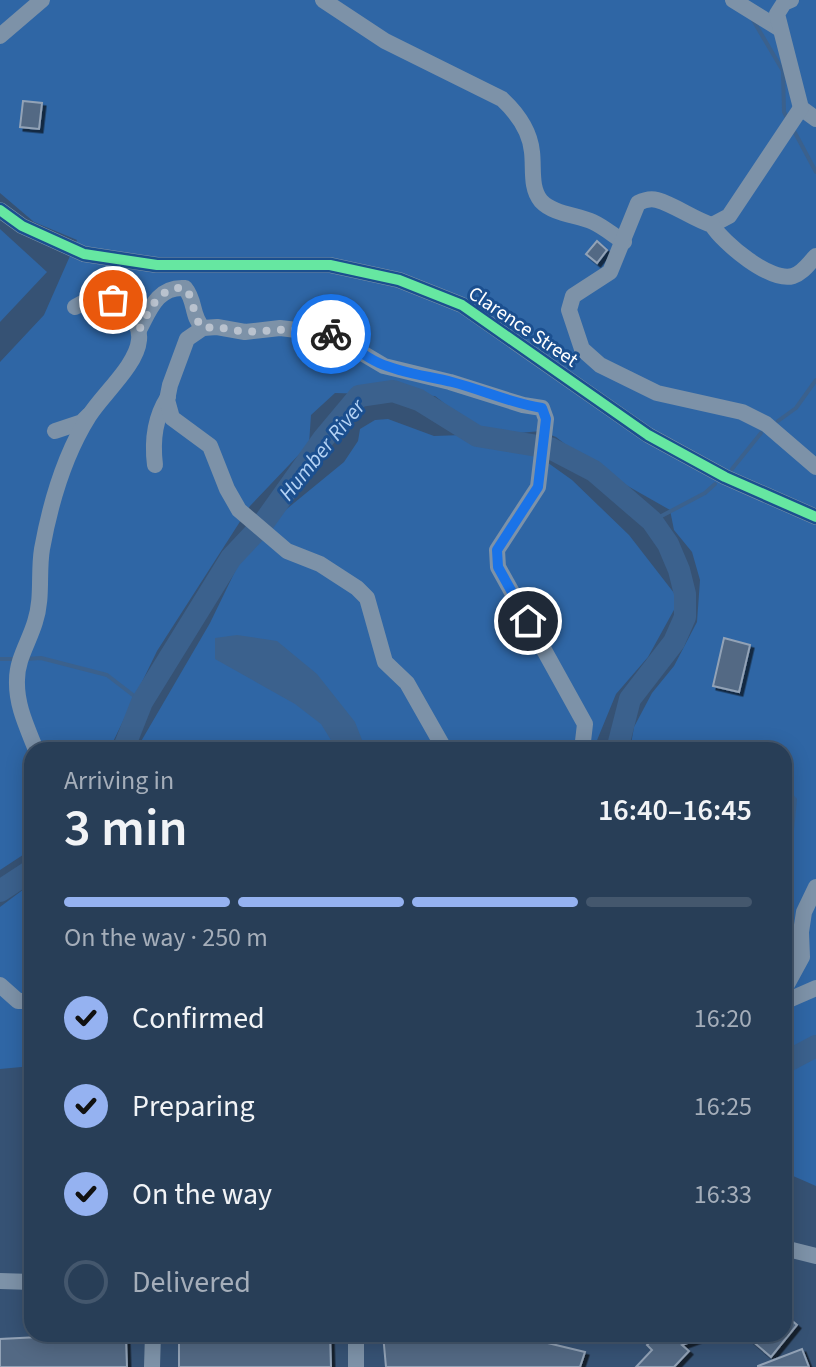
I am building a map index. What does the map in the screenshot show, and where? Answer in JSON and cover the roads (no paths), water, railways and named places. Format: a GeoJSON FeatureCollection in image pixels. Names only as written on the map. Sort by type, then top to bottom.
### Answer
{"type":"FeatureCollection","features":[{"type":"Feature","properties":{"kind":"street"},"geometry":{"type":"LineString","coordinates":[[0,36],[42,0]]}},
{"type":"Feature","properties":{"kind":"street"},"geometry":{"type":"LineString","coordinates":[[323,0],[385,41],[502,99],[517,113],[527,134],[532,150],[533,179],[540,200],[556,211],[596,223],[624,242]]}},
{"type":"Feature","properties":{"kind":"street"},"geometry":{"type":"LineString","coordinates":[[712,225],[729,216],[798,112],[777,14],[784,3],[791,0]]}},
{"type":"Feature","properties":{"kind":"street"},"geometry":{"type":"LineString","coordinates":[[734,1],[780,29]]}},
{"type":"Feature","properties":{"kind":"street"},"geometry":{"type":"LineString","coordinates":[[798,112],[816,119]]}},
{"type":"Feature","properties":{"kind":"street"},"geometry":{"type":"LineString","coordinates":[[816,256],[801,273],[780,278],[735,251],[720,238],[712,225],[691,218],[656,199],[647,199],[638,203],[610,272],[573,296],[569,310],[582,349],[600,365],[657,393],[742,412],[766,424],[816,467]]}},
{"type":"Feature","properties":{"kind":"street","name":"Clarence Street"},"geometry":{"type":"LineString","coordinates":[[0,210],[22,226],[84,254],[157,265],[330,265],[399,280],[462,305],[648,435],[725,477],[816,517]]}},
{"type":"Feature","properties":{"kind":"street"},"geometry":{"type":"LineString","coordinates":[[139,330],[158,297],[176,287],[185,288],[193,297],[198,323],[203,328]]}},
{"type":"Feature","properties":{"kind":"street"},"geometry":{"type":"LineString","coordinates":[[55,431],[82,422],[132,359],[139,343],[139,330],[134,318],[113,300],[102,297],[75,307]]}},
{"type":"Feature","properties":{"kind":"street"},"geometry":{"type":"LineString","coordinates":[[155,465],[153,449],[160,410],[187,339],[203,328],[255,332],[280,328],[330,334],[348,341],[363,355],[384,366],[542,408],[546,419],[538,487],[497,550],[498,567],[585,724],[583,742]]}},
{"type":"Feature","properties":{"kind":"street"},"geometry":{"type":"LineString","coordinates":[[168,395],[172,418],[210,446],[239,510],[287,551],[320,564],[367,598],[385,662],[407,683],[440,742]]}},
{"type":"Feature","properties":{"kind":"street"},"geometry":{"type":"LineString","coordinates":[[33,742],[17,700],[21,659],[35,622],[42,550],[55,499],[72,449],[95,408]]}},
{"type":"Feature","properties":{"kind":"street"},"geometry":{"type":"LineString","coordinates":[[792,975],[802,957],[804,912],[816,887]]}},
{"type":"Feature","properties":{"kind":"street"},"geometry":{"type":"LineString","coordinates":[[0,985],[18,1001],[24,1001]]}},
{"type":"Feature","properties":{"kind":"street"},"geometry":{"type":"LineString","coordinates":[[792,998],[816,988]]}},
{"type":"Feature","properties":{"kind":"street"},"geometry":{"type":"LineString","coordinates":[[792,1250],[816,1256]]}},
{"type":"Feature","properties":{"kind":"street"},"geometry":{"type":"LineString","coordinates":[[0,1281],[24,1282]]}},
{"type":"Feature","properties":{"kind":"street"},"geometry":{"type":"LineString","coordinates":[[152,1367],[153,1342]]}},
{"type":"Feature","properties":{"kind":"street"},"geometry":{"type":"LineString","coordinates":[[356,1342],[356,1367]]}},
{"type":"Feature","properties":{"kind":"waterway"},"geometry":{"type":"LineString","coordinates":[[753,20],[783,71],[784,112],[787,118]]}},
{"type":"Feature","properties":{"kind":"waterway"},"geometry":{"type":"LineString","coordinates":[[793,129],[816,172]]}},
{"type":"Feature","properties":{"kind":"waterway"},"geometry":{"type":"LineString","coordinates":[[778,421],[796,408],[816,380]]}},
{"type":"Feature","properties":{"kind":"waterway","name":"Humber River"},"geometry":{"type":"LineString","coordinates":[[126,742],[142,702],[231,558],[262,525],[323,439],[359,396],[393,391],[419,400],[477,436],[550,448],[594,471],[652,521],[668,544],[685,594],[685,617],[674,642],[630,699],[619,742]]}},
{"type":"Feature","properties":{"kind":"waterway"},"geometry":{"type":"LineString","coordinates":[[732,469],[761,433]]}},
{"type":"Feature","properties":{"kind":"waterway"},"geometry":{"type":"LineString","coordinates":[[652,521],[705,493],[715,484]]}},
{"type":"Feature","properties":{"kind":"waterway"},"geometry":{"type":"LineString","coordinates":[[26,659],[41,658],[107,675],[142,702]]}},
{"type":"Feature","properties":{"kind":"waterway"},"geometry":{"type":"LineString","coordinates":[[0,659],[18,659]]}},
{"type":"Feature","properties":{"kind":"waterway","name":"Humber River"},"geometry":{"type":"LineString","coordinates":[[0,891],[24,875]]}},
{"type":"Feature","properties":{"kind":"waterway","name":"Humber River"},"geometry":{"type":"LineString","coordinates":[[792,1059],[816,1046]]}}]}
